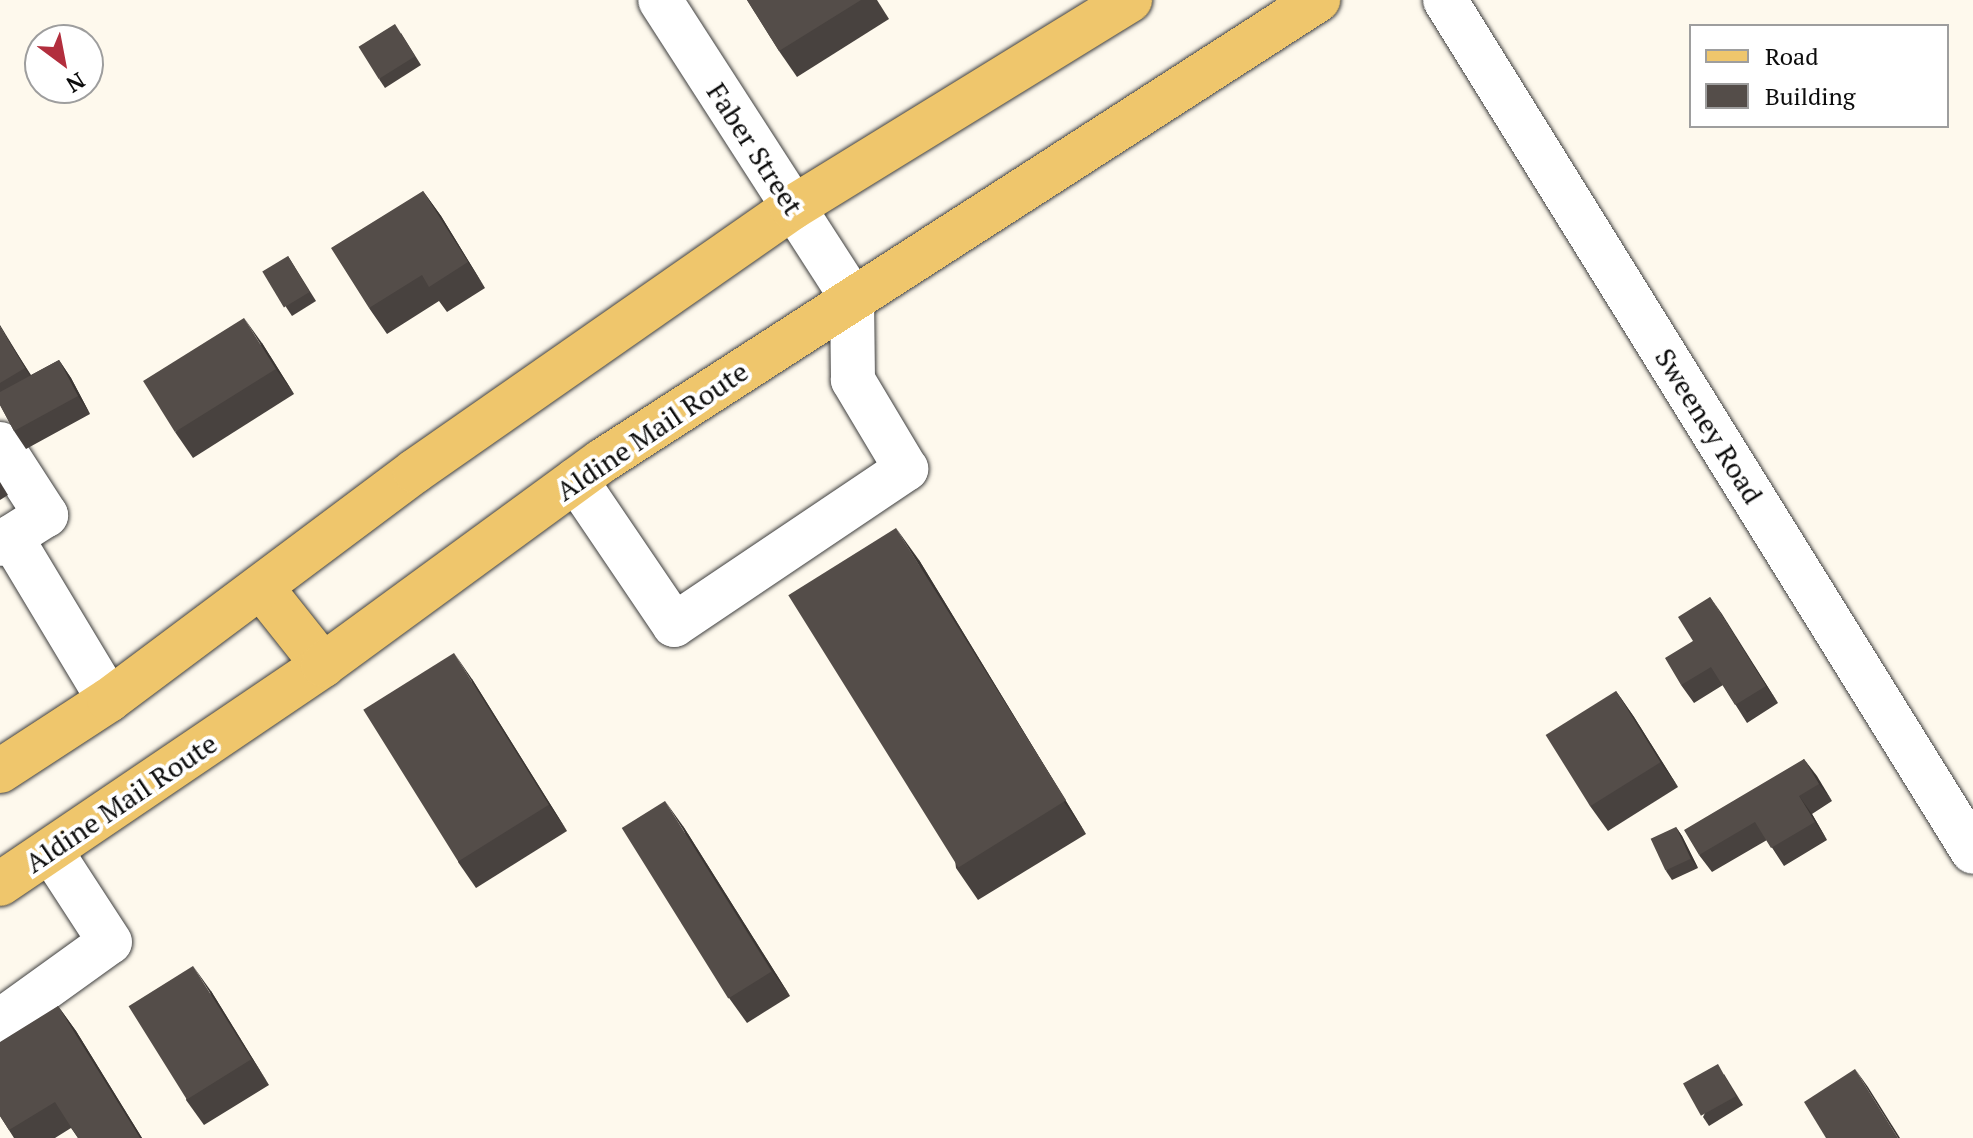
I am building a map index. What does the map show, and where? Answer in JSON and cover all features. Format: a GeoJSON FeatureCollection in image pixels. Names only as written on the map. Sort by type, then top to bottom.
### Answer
{"type":"FeatureCollection","features":[{"type":"Feature","properties":{"kind":"main road"},"geometry":{"type":"LineString","coordinates":[[0,771],[109,700],[564,364],[792,208],[1130,0]]}},
{"type":"Feature","properties":{"kind":"main road","name":"Aldine Mail Route"},"geometry":{"type":"LineString","coordinates":[[0,884],[323,665],[576,480],[852,298],[1318,0]]}},
{"type":"Feature","properties":{"kind":"main road"},"geometry":{"type":"LineString","coordinates":[[261,587],[323,665]]}},
{"type":"Feature","properties":{"kind":"street","name":"Faber Street"},"geometry":{"type":"LineString","coordinates":[[660,0],[852,298]]}},
{"type":"Feature","properties":{"kind":"street","name":"Sweeney Road"},"geometry":{"type":"LineString","coordinates":[[1445,0],[1973,852]]}},
{"type":"Feature","properties":{"kind":"street"},"geometry":{"type":"LineString","coordinates":[[576,480],[674,625],[906,469],[853,380],[852,298]]}},
{"type":"Feature","properties":{"kind":"street"},"geometry":{"type":"LineString","coordinates":[[0,444],[46,515],[5,541],[109,700]]}},
{"type":"Feature","properties":{"kind":"street"},"geometry":{"type":"LineString","coordinates":[[0,1021],[110,942],[51,851]]}},
{"type":"Feature","properties":{"kind":"building"},"geometry":{"type":"Polygon","coordinates":[[[747,0],[861,0],[779,51],[747,0]]]}},
{"type":"Feature","properties":{"kind":"building"},"geometry":{"type":"Polygon","coordinates":[[[395,24],[415,56],[379,79],[359,47],[395,24]]]}},
{"type":"Feature","properties":{"kind":"building"},"geometry":{"type":"Polygon","coordinates":[[[423,191],[468,262],[429,287],[422,275],[369,308],[331,248],[423,191]]]}},
{"type":"Feature","properties":{"kind":"building"},"geometry":{"type":"Polygon","coordinates":[[[288,256],[310,292],[284,307],[262,271],[288,256]]]}},
{"type":"Feature","properties":{"kind":"building"},"geometry":{"type":"Polygon","coordinates":[[[244,318],[276,369],[175,432],[143,381],[244,318]]]}},
{"type":"Feature","properties":{"kind":"building"},"geometry":{"type":"Polygon","coordinates":[[[0,327],[25,368],[0,383],[0,327]]]}},
{"type":"Feature","properties":{"kind":"building"},"geometry":{"type":"Polygon","coordinates":[[[59,360],[78,396],[14,431],[0,405],[0,392],[59,360]]]}},
{"type":"Feature","properties":{"kind":"building"},"geometry":{"type":"Polygon","coordinates":[[[896,528],[1066,800],[958,868],[788,595],[896,528]]]}},
{"type":"Feature","properties":{"kind":"building"},"geometry":{"type":"Polygon","coordinates":[[[1710,597],[1766,686],[1735,705],[1711,667],[1681,685],[1665,658],[1693,641],[1678,617],[1710,597]]]}},
{"type":"Feature","properties":{"kind":"building"},"geometry":{"type":"Polygon","coordinates":[[[454,653],[549,805],[458,862],[363,710],[454,653]]]}},
{"type":"Feature","properties":{"kind":"building"},"geometry":{"type":"Polygon","coordinates":[[[1616,691],[1661,762],[1590,806],[1546,735],[1616,691]]]}},
{"type":"Feature","properties":{"kind":"building"},"geometry":{"type":"Polygon","coordinates":[[[1804,759],[1819,784],[1799,796],[1815,822],[1771,848],[1755,822],[1699,855],[1684,830],[1804,759]]]}},
{"type":"Feature","properties":{"kind":"building"},"geometry":{"type":"Polygon","coordinates":[[[665,801],[772,971],[728,998],[622,828],[665,801]]]}},
{"type":"Feature","properties":{"kind":"building"},"geometry":{"type":"Polygon","coordinates":[[[1676,827],[1691,859],[1665,871],[1651,839],[1676,827]]]}},
{"type":"Feature","properties":{"kind":"building"},"geometry":{"type":"Polygon","coordinates":[[[193,966],[251,1059],[187,1100],[129,1006],[193,966]]]}},
{"type":"Feature","properties":{"kind":"building"},"geometry":{"type":"Polygon","coordinates":[[[58,1006],[140,1138],[78,1138],[55,1102],[9,1130],[0,1116],[0,1042],[58,1006]]]}},
{"type":"Feature","properties":{"kind":"building"},"geometry":{"type":"Polygon","coordinates":[[[1718,1064],[1736,1096],[1701,1116],[1683,1083],[1718,1064]]]}},
{"type":"Feature","properties":{"kind":"building"},"geometry":{"type":"Polygon","coordinates":[[[1855,1069],[1898,1138],[1826,1138],[1804,1102],[1855,1069]]]}}]}
